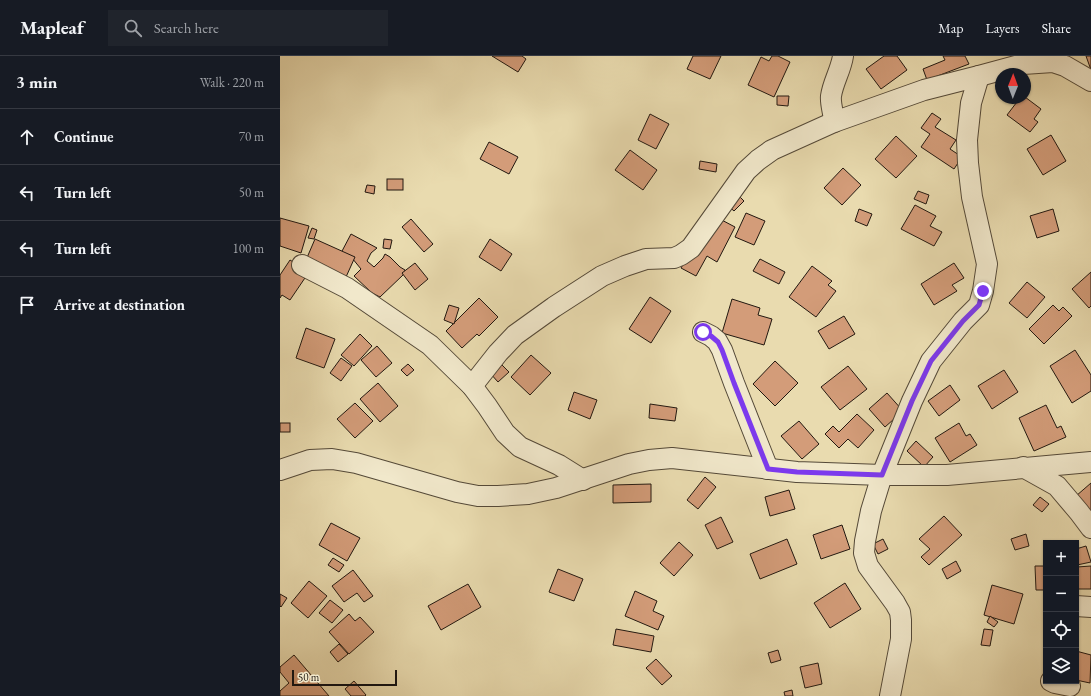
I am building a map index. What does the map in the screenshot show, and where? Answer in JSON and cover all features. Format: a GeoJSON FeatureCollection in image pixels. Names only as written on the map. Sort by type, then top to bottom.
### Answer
{"type":"FeatureCollection","features":[{"type":"Feature","properties":{"kind":"street"},"geometry":{"type":"LineString","coordinates":[[834,122],[831,98],[844,56]]}},
{"type":"Feature","properties":{"kind":"street"},"geometry":{"type":"LineString","coordinates":[[472,386],[498,353],[515,335],[554,307],[596,280],[625,266],[646,259],[662,259],[681,255],[691,248],[746,171],[772,150],[834,122],[924,90],[1023,64],[1053,62],[1066,66],[1091,81]]}},
{"type":"Feature","properties":{"kind":"street"},"geometry":{"type":"LineString","coordinates":[[890,696],[902,639],[900,612],[868,566],[864,553],[871,512],[882,475],[912,401],[931,361],[963,321],[979,305],[983,291],[987,264],[972,197],[967,140],[971,103],[979,76]]}},
{"type":"Feature","properties":{"kind":"street"},"geometry":{"type":"LineString","coordinates":[[302,265],[347,288],[430,345],[472,386],[505,433],[520,447],[559,465],[583,480]]}},
{"type":"Feature","properties":{"kind":"street"},"geometry":{"type":"LineString","coordinates":[[703,332],[718,342],[722,350],[768,469]]}},
{"type":"Feature","properties":{"kind":"street"},"geometry":{"type":"LineString","coordinates":[[280,470],[310,460],[332,459],[356,463],[458,492],[478,496],[498,496],[528,494],[556,488],[629,464],[672,458],[797,472],[882,475],[946,475],[1091,462]]}},
{"type":"Feature","properties":{"kind":"street"},"geometry":{"type":"LineString","coordinates":[[1023,467],[1057,486],[1091,528]]}},
{"type":"Feature","properties":{"kind":"street"},"geometry":{"type":"LineString","coordinates":[[1079,606],[1091,607]]}},
{"type":"Feature","properties":{"kind":"street"},"geometry":{"type":"LineString","coordinates":[[1060,684],[1070,686]]}},
{"type":"Feature","properties":{"kind":"building"},"geometry":{"type":"Polygon","coordinates":[[[492,56],[522,56],[526,59],[518,72],[492,56]]]}},
{"type":"Feature","properties":{"kind":"building"},"geometry":{"type":"Polygon","coordinates":[[[693,56],[721,56],[710,79],[687,69],[693,56]]]}},
{"type":"Feature","properties":{"kind":"building"},"geometry":{"type":"Polygon","coordinates":[[[772,56],[778,56],[790,62],[774,97],[748,85],[761,57],[769,61],[772,56]]]}},
{"type":"Feature","properties":{"kind":"building"},"geometry":{"type":"Polygon","coordinates":[[[884,56],[897,56],[907,70],[881,89],[866,69],[884,56]]]}},
{"type":"Feature","properties":{"kind":"building"},"geometry":{"type":"Polygon","coordinates":[[[943,56],[965,56],[969,64],[927,80],[923,69],[945,60],[943,56]]]}},
{"type":"Feature","properties":{"kind":"building"},"geometry":{"type":"Polygon","coordinates":[[[1086,56],[1091,56],[1091,70],[1086,56]]]}},
{"type":"Feature","properties":{"kind":"building"},"geometry":{"type":"Polygon","coordinates":[[[777,96],[789,96],[788,106],[777,105],[777,96]]]}},
{"type":"Feature","properties":{"kind":"building"},"geometry":{"type":"Polygon","coordinates":[[[1031,102],[1041,109],[1034,119],[1038,122],[1030,132],[1007,115],[1015,104],[1031,104],[1031,102]]]}},
{"type":"Feature","properties":{"kind":"building"},"geometry":{"type":"Polygon","coordinates":[[[932,113],[941,119],[935,127],[956,140],[950,149],[962,157],[954,169],[921,147],[930,134],[921,128],[932,113]]]}},
{"type":"Feature","properties":{"kind":"building"},"geometry":{"type":"Polygon","coordinates":[[[650,114],[669,124],[656,149],[638,140],[650,114]]]}},
{"type":"Feature","properties":{"kind":"building"},"geometry":{"type":"Polygon","coordinates":[[[1051,135],[1066,161],[1043,175],[1027,149],[1051,135]]]}},
{"type":"Feature","properties":{"kind":"building"},"geometry":{"type":"Polygon","coordinates":[[[896,136],[917,156],[896,178],[875,159],[896,136]]]}},
{"type":"Feature","properties":{"kind":"building"},"geometry":{"type":"Polygon","coordinates":[[[489,142],[518,157],[509,174],[480,159],[489,142]]]}},
{"type":"Feature","properties":{"kind":"building"},"geometry":{"type":"Polygon","coordinates":[[[630,150],[657,170],[643,190],[615,170],[630,150]]]}},
{"type":"Feature","properties":{"kind":"building"},"geometry":{"type":"Polygon","coordinates":[[[700,161],[717,164],[716,172],[699,169],[700,161]]]}},
{"type":"Feature","properties":{"kind":"building"},"geometry":{"type":"Polygon","coordinates":[[[843,168],[861,185],[842,205],[824,188],[843,168]]]}},
{"type":"Feature","properties":{"kind":"building"},"geometry":{"type":"Polygon","coordinates":[[[387,179],[403,179],[403,190],[387,190],[387,179]]]}},
{"type":"Feature","properties":{"kind":"building"},"geometry":{"type":"Polygon","coordinates":[[[367,185],[375,186],[374,194],[365,192],[367,185]]]}},
{"type":"Feature","properties":{"kind":"building"},"geometry":{"type":"Polygon","coordinates":[[[918,191],[929,195],[926,204],[914,199],[918,191]]]}},
{"type":"Feature","properties":{"kind":"building"},"geometry":{"type":"Polygon","coordinates":[[[736,193],[744,201],[734,211],[726,204],[736,193]]]}},
{"type":"Feature","properties":{"kind":"building"},"geometry":{"type":"Polygon","coordinates":[[[915,205],[936,216],[930,226],[942,232],[934,246],[901,229],[915,205]]]}},
{"type":"Feature","properties":{"kind":"building"},"geometry":{"type":"Polygon","coordinates":[[[859,209],[872,214],[867,226],[855,221],[859,209]]]}},
{"type":"Feature","properties":{"kind":"building"},"geometry":{"type":"Polygon","coordinates":[[[1053,209],[1059,231],[1037,238],[1030,216],[1053,209]]]}},
{"type":"Feature","properties":{"kind":"building"},"geometry":{"type":"Polygon","coordinates":[[[746,213],[765,221],[754,245],[735,237],[746,213]]]}},
{"type":"Feature","properties":{"kind":"building"},"geometry":{"type":"Polygon","coordinates":[[[716,217],[735,227],[717,262],[707,256],[696,276],[681,268],[716,217]]]}},
{"type":"Feature","properties":{"kind":"building"},"geometry":{"type":"Polygon","coordinates":[[[280,218],[309,226],[301,253],[280,246],[280,218]]]}},
{"type":"Feature","properties":{"kind":"building"},"geometry":{"type":"Polygon","coordinates":[[[411,219],[433,244],[424,252],[402,227],[411,219]]]}},
{"type":"Feature","properties":{"kind":"building"},"geometry":{"type":"Polygon","coordinates":[[[312,228],[317,230],[314,239],[308,238],[312,228]]]}},
{"type":"Feature","properties":{"kind":"building"},"geometry":{"type":"Polygon","coordinates":[[[351,234],[377,248],[371,253],[367,261],[374,267],[385,254],[405,270],[403,275],[380,297],[372,293],[354,276],[361,269],[352,258],[341,253],[351,234]]]}},
{"type":"Feature","properties":{"kind":"building"},"geometry":{"type":"Polygon","coordinates":[[[315,239],[355,257],[346,277],[306,260],[315,239]]]}},
{"type":"Feature","properties":{"kind":"building"},"geometry":{"type":"Polygon","coordinates":[[[384,239],[392,240],[390,249],[383,248],[384,239]]]}},
{"type":"Feature","properties":{"kind":"building"},"geometry":{"type":"Polygon","coordinates":[[[490,239],[512,254],[501,271],[479,257],[490,239]]]}},
{"type":"Feature","properties":{"kind":"building"},"geometry":{"type":"Polygon","coordinates":[[[760,259],[785,272],[779,284],[753,271],[760,259]]]}},
{"type":"Feature","properties":{"kind":"building"},"geometry":{"type":"Polygon","coordinates":[[[290,260],[309,272],[290,300],[282,295],[280,298],[280,275],[290,260]]]}},
{"type":"Feature","properties":{"kind":"building"},"geometry":{"type":"Polygon","coordinates":[[[415,263],[428,279],[415,290],[402,273],[415,263]]]}},
{"type":"Feature","properties":{"kind":"building"},"geometry":{"type":"Polygon","coordinates":[[[954,263],[964,278],[952,285],[957,291],[934,305],[921,284],[954,263]]]}},
{"type":"Feature","properties":{"kind":"building"},"geometry":{"type":"Polygon","coordinates":[[[812,266],[832,281],[828,285],[836,291],[816,317],[789,297],[812,266]]]}},
{"type":"Feature","properties":{"kind":"building"},"geometry":{"type":"Polygon","coordinates":[[[1091,272],[1091,306],[1089,308],[1072,289],[1091,272]]]}},
{"type":"Feature","properties":{"kind":"building"},"geometry":{"type":"Polygon","coordinates":[[[1027,282],[1045,297],[1027,318],[1009,303],[1027,282]]]}},
{"type":"Feature","properties":{"kind":"building"},"geometry":{"type":"Polygon","coordinates":[[[650,297],[671,311],[651,343],[629,329],[650,297]]]}},
{"type":"Feature","properties":{"kind":"building"},"geometry":{"type":"Polygon","coordinates":[[[479,298],[498,317],[479,336],[477,334],[462,348],[446,331],[479,298]]]}},
{"type":"Feature","properties":{"kind":"building"},"geometry":{"type":"Polygon","coordinates":[[[732,299],[760,308],[758,315],[772,319],[764,345],[722,333],[732,299]]]}},
{"type":"Feature","properties":{"kind":"building"},"geometry":{"type":"Polygon","coordinates":[[[449,305],[459,308],[454,324],[444,320],[449,305]]]}},
{"type":"Feature","properties":{"kind":"building"},"geometry":{"type":"Polygon","coordinates":[[[1053,305],[1059,311],[1063,307],[1072,316],[1044,344],[1029,329],[1053,305]]]}},
{"type":"Feature","properties":{"kind":"building"},"geometry":{"type":"Polygon","coordinates":[[[844,316],[855,334],[829,349],[818,331],[844,316]]]}},
{"type":"Feature","properties":{"kind":"building"},"geometry":{"type":"Polygon","coordinates":[[[306,328],[335,339],[324,368],[296,358],[306,328]]]}},
{"type":"Feature","properties":{"kind":"building"},"geometry":{"type":"Polygon","coordinates":[[[360,334],[372,346],[354,366],[341,355],[360,334]]]}},
{"type":"Feature","properties":{"kind":"building"},"geometry":{"type":"Polygon","coordinates":[[[377,346],[392,363],[376,377],[361,360],[377,346]]]}},
{"type":"Feature","properties":{"kind":"building"},"geometry":{"type":"Polygon","coordinates":[[[1075,350],[1091,375],[1091,391],[1072,403],[1050,366],[1075,350]]]}},
{"type":"Feature","properties":{"kind":"building"},"geometry":{"type":"Polygon","coordinates":[[[531,355],[551,373],[530,395],[511,377],[531,355]]]}},
{"type":"Feature","properties":{"kind":"building"},"geometry":{"type":"Polygon","coordinates":[[[341,358],[352,366],[341,381],[330,373],[341,358]]]}},
{"type":"Feature","properties":{"kind":"building"},"geometry":{"type":"Polygon","coordinates":[[[775,361],[798,383],[775,406],[753,384],[775,361]]]}},
{"type":"Feature","properties":{"kind":"building"},"geometry":{"type":"Polygon","coordinates":[[[500,363],[509,372],[498,382],[490,373],[500,363]]]}},
{"type":"Feature","properties":{"kind":"building"},"geometry":{"type":"Polygon","coordinates":[[[408,364],[414,370],[407,376],[401,370],[408,364]]]}},
{"type":"Feature","properties":{"kind":"building"},"geometry":{"type":"Polygon","coordinates":[[[848,366],[867,389],[840,410],[821,387],[848,366]]]}},
{"type":"Feature","properties":{"kind":"building"},"geometry":{"type":"Polygon","coordinates":[[[1004,370],[1018,392],[992,409],[978,386],[1004,370]]]}},
{"type":"Feature","properties":{"kind":"building"},"geometry":{"type":"Polygon","coordinates":[[[378,383],[398,406],[380,422],[360,399],[378,383]]]}},
{"type":"Feature","properties":{"kind":"building"},"geometry":{"type":"Polygon","coordinates":[[[950,385],[960,400],[939,416],[928,401],[950,385]]]}},
{"type":"Feature","properties":{"kind":"building"},"geometry":{"type":"Polygon","coordinates":[[[574,392],[597,400],[590,419],[568,410],[574,392]]]}},
{"type":"Feature","properties":{"kind":"building"},"geometry":{"type":"Polygon","coordinates":[[[887,393],[903,411],[885,427],[869,409],[887,393]]]}},
{"type":"Feature","properties":{"kind":"building"},"geometry":{"type":"Polygon","coordinates":[[[355,403],[373,421],[355,438],[337,419],[355,403]]]}},
{"type":"Feature","properties":{"kind":"building"},"geometry":{"type":"Polygon","coordinates":[[[650,404],[677,408],[675,421],[649,418],[650,404]]]}},
{"type":"Feature","properties":{"kind":"building"},"geometry":{"type":"Polygon","coordinates":[[[1046,405],[1057,428],[1061,426],[1066,437],[1034,451],[1019,418],[1046,405]]]}},
{"type":"Feature","properties":{"kind":"building"},"geometry":{"type":"Polygon","coordinates":[[[857,414],[874,430],[858,448],[848,439],[839,448],[825,434],[833,426],[839,432],[857,414]]]}},
{"type":"Feature","properties":{"kind":"building"},"geometry":{"type":"Polygon","coordinates":[[[799,421],[819,444],[802,459],[781,436],[799,421]]]}},
{"type":"Feature","properties":{"kind":"building"},"geometry":{"type":"Polygon","coordinates":[[[280,423],[290,423],[290,432],[280,432],[280,423]]]}},
{"type":"Feature","properties":{"kind":"building"},"geometry":{"type":"Polygon","coordinates":[[[959,423],[966,436],[970,434],[977,445],[950,462],[935,438],[959,423]]]}},
{"type":"Feature","properties":{"kind":"building"},"geometry":{"type":"Polygon","coordinates":[[[916,441],[933,457],[924,467],[907,451],[916,441]]]}},
{"type":"Feature","properties":{"kind":"building"},"geometry":{"type":"Polygon","coordinates":[[[705,477],[716,487],[698,509],[687,500],[705,477]]]}},
{"type":"Feature","properties":{"kind":"building"},"geometry":{"type":"Polygon","coordinates":[[[1091,483],[1091,512],[1076,496],[1091,483]]]}},
{"type":"Feature","properties":{"kind":"building"},"geometry":{"type":"Polygon","coordinates":[[[651,484],[651,502],[613,503],[613,485],[651,484]]]}},
{"type":"Feature","properties":{"kind":"building"},"geometry":{"type":"Polygon","coordinates":[[[789,490],[795,509],[770,516],[765,497],[789,490]]]}},
{"type":"Feature","properties":{"kind":"building"},"geometry":{"type":"Polygon","coordinates":[[[1040,497],[1049,504],[1042,512],[1033,505],[1040,497]]]}},
{"type":"Feature","properties":{"kind":"building"},"geometry":{"type":"Polygon","coordinates":[[[944,516],[962,535],[929,565],[921,557],[930,549],[919,539],[944,516]]]}},
{"type":"Feature","properties":{"kind":"building"},"geometry":{"type":"Polygon","coordinates":[[[721,517],[733,542],[717,549],[705,525],[721,517]]]}},
{"type":"Feature","properties":{"kind":"building"},"geometry":{"type":"Polygon","coordinates":[[[331,523],[360,538],[347,561],[319,545],[331,523]]]}},
{"type":"Feature","properties":{"kind":"building"},"geometry":{"type":"Polygon","coordinates":[[[842,525],[850,549],[821,559],[813,535],[842,525]]]}},
{"type":"Feature","properties":{"kind":"building"},"geometry":{"type":"Polygon","coordinates":[[[1026,534],[1029,546],[1015,550],[1011,539],[1026,534]]]}},
{"type":"Feature","properties":{"kind":"building"},"geometry":{"type":"Polygon","coordinates":[[[787,539],[797,564],[760,579],[750,554],[787,539]]]}},
{"type":"Feature","properties":{"kind":"building"},"geometry":{"type":"Polygon","coordinates":[[[883,539],[888,549],[878,554],[873,544],[883,539]]]}},
{"type":"Feature","properties":{"kind":"building"},"geometry":{"type":"Polygon","coordinates":[[[679,542],[693,555],[674,576],[660,563],[679,542]]]}},
{"type":"Feature","properties":{"kind":"building"},"geometry":{"type":"Polygon","coordinates":[[[1086,546],[1091,562],[1079,565],[1079,548],[1086,546]]]}},
{"type":"Feature","properties":{"kind":"building"},"geometry":{"type":"Polygon","coordinates":[[[333,558],[344,565],[339,572],[328,565],[333,558]]]}},
{"type":"Feature","properties":{"kind":"building"},"geometry":{"type":"Polygon","coordinates":[[[956,561],[961,571],[947,579],[942,569],[956,561]]]}},
{"type":"Feature","properties":{"kind":"building"},"geometry":{"type":"Polygon","coordinates":[[[1035,566],[1043,566],[1043,590],[1036,590],[1035,566]]]}},
{"type":"Feature","properties":{"kind":"building"},"geometry":{"type":"Polygon","coordinates":[[[1091,566],[1091,589],[1079,589],[1079,567],[1091,566]]]}},
{"type":"Feature","properties":{"kind":"building"},"geometry":{"type":"Polygon","coordinates":[[[558,569],[583,579],[574,601],[549,592],[558,569]]]}},
{"type":"Feature","properties":{"kind":"building"},"geometry":{"type":"Polygon","coordinates":[[[353,570],[373,596],[364,602],[357,593],[344,602],[332,586],[353,570]]]}},
{"type":"Feature","properties":{"kind":"building"},"geometry":{"type":"Polygon","coordinates":[[[309,581],[327,596],[308,618],[291,603],[309,581]]]}},
{"type":"Feature","properties":{"kind":"building"},"geometry":{"type":"Polygon","coordinates":[[[845,583],[861,609],[830,628],[814,603],[845,583]]]}},
{"type":"Feature","properties":{"kind":"building"},"geometry":{"type":"Polygon","coordinates":[[[468,584],[481,607],[441,630],[428,606],[468,584]]]}},
{"type":"Feature","properties":{"kind":"building"},"geometry":{"type":"Polygon","coordinates":[[[992,585],[1023,594],[1014,624],[984,615],[992,585]]]}},
{"type":"Feature","properties":{"kind":"building"},"geometry":{"type":"Polygon","coordinates":[[[635,591],[657,601],[653,611],[664,616],[658,630],[625,616],[635,591]]]}},
{"type":"Feature","properties":{"kind":"building"},"geometry":{"type":"Polygon","coordinates":[[[280,594],[287,598],[281,607],[280,606],[280,594]]]}},
{"type":"Feature","properties":{"kind":"building"},"geometry":{"type":"Polygon","coordinates":[[[330,600],[343,610],[332,623],[319,613],[330,600]]]}},
{"type":"Feature","properties":{"kind":"building"},"geometry":{"type":"Polygon","coordinates":[[[349,614],[355,621],[360,617],[374,632],[349,654],[329,632],[349,614]]]}},
{"type":"Feature","properties":{"kind":"building"},"geometry":{"type":"Polygon","coordinates":[[[990,616],[998,622],[994,627],[987,622],[990,616]]]}},
{"type":"Feature","properties":{"kind":"building"},"geometry":{"type":"Polygon","coordinates":[[[616,629],[654,636],[651,652],[613,645],[616,629]]]}},
{"type":"Feature","properties":{"kind":"building"},"geometry":{"type":"Polygon","coordinates":[[[984,629],[993,630],[990,646],[981,645],[984,629]]]}},
{"type":"Feature","properties":{"kind":"building"},"geometry":{"type":"Polygon","coordinates":[[[339,644],[348,654],[338,662],[330,652],[339,644]]]}},
{"type":"Feature","properties":{"kind":"building"},"geometry":{"type":"Polygon","coordinates":[[[778,650],[781,660],[771,663],[768,653],[778,650]]]}},
{"type":"Feature","properties":{"kind":"building"},"geometry":{"type":"Polygon","coordinates":[[[1079,652],[1091,655],[1090,683],[1079,681],[1079,652]]]}},
{"type":"Feature","properties":{"kind":"building"},"geometry":{"type":"Polygon","coordinates":[[[294,655],[329,696],[280,696],[280,691],[289,683],[280,672],[280,667],[294,655]]]}},
{"type":"Feature","properties":{"kind":"building"},"geometry":{"type":"Polygon","coordinates":[[[656,659],[672,676],[662,685],[646,668],[656,659]]]}},
{"type":"Feature","properties":{"kind":"building"},"geometry":{"type":"Polygon","coordinates":[[[818,663],[822,684],[805,688],[800,667],[818,663]]]}},
{"type":"Feature","properties":{"kind":"building"},"geometry":{"type":"Polygon","coordinates":[[[354,681],[366,695],[365,696],[351,696],[345,689],[354,681]]]}},
{"type":"Feature","properties":{"kind":"building"},"geometry":{"type":"Polygon","coordinates":[[[792,690],[793,696],[785,696],[784,692],[792,690]]]}},
{"type":"Feature","properties":{"kind":"route"},"geometry":{"type":"LineString","coordinates":[[703,332],[718,342],[722,350],[768,469],[797,472],[882,475],[912,401],[931,361],[963,321],[979,305],[983,291]]}}]}
